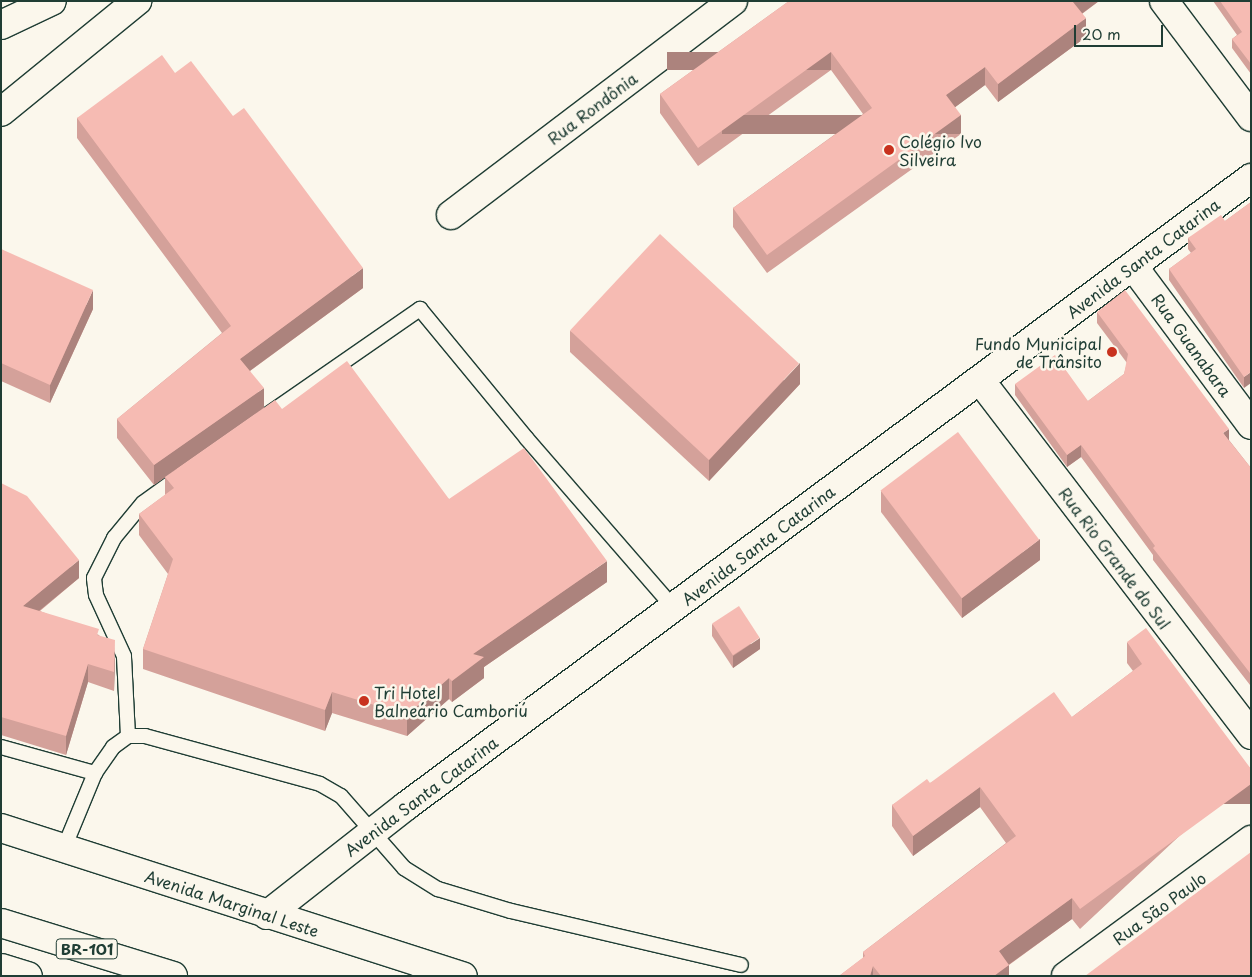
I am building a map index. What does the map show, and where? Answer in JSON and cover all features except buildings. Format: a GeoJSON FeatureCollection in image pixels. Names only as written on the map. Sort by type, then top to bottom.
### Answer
{"type":"FeatureCollection","features":[{"type":"Feature","properties":{"kind":"main road"},"geometry":{"type":"LineString","coordinates":[[1,25],[52,1]]}},
{"type":"Feature","properties":{"kind":"main road"},"geometry":{"type":"LineString","coordinates":[[1,112],[137,1]]}},
{"type":"Feature","properties":{"kind":"main road","name":"Rua Rondônia"},"geometry":{"type":"LineString","coordinates":[[451,215],[733,1]]}},
{"type":"Feature","properties":{"kind":"main road"},"geometry":{"type":"LineString","coordinates":[[1164,1],[1251,117]]}},
{"type":"Feature","properties":{"kind":"main road","name":"Avenida Santa Catarina"},"geometry":{"type":"LineString","coordinates":[[267,915],[373,831],[1251,178]]}},
{"type":"Feature","properties":{"kind":"main road","name":"Rua Guanabara"},"geometry":{"type":"LineString","coordinates":[[1133,266],[1251,425]]}},
{"type":"Feature","properties":{"kind":"main road","name":"Rua Rio Grande do Sul"},"geometry":{"type":"LineString","coordinates":[[980,380],[1251,735]]}},
{"type":"Feature","properties":{"kind":"main road","name":"Avenida Marginal Leste"},"geometry":{"type":"LineString","coordinates":[[1,828],[267,915],[462,976]]}},
{"type":"Feature","properties":{"kind":"main road","name":"Rua São Paulo"},"geometry":{"type":"LineString","coordinates":[[1066,976],[1251,840]]}},
{"type":"Feature","properties":{"kind":"main road","name":"BR-101"},"geometry":{"type":"LineString","coordinates":[[1,923],[173,976]]}},
{"type":"Feature","properties":{"kind":"main road"},"geometry":{"type":"LineString","coordinates":[[420,963],[445,976]]}},
{"type":"Feature","properties":{"kind":"main road"},"geometry":{"type":"LineString","coordinates":[[1,968],[28,976]]}},
{"type":"Feature","properties":{"kind":"lane"},"geometry":{"type":"LineString","coordinates":[[248,429],[420,309],[527,439],[673,607]]}},
{"type":"Feature","properties":{"kind":"lane"},"geometry":{"type":"LineString","coordinates":[[128,736],[124,656],[96,595],[94,578],[114,538],[143,503],[192,468]]}},
{"type":"Feature","properties":{"kind":"lane"},"geometry":{"type":"LineString","coordinates":[[64,848],[96,773],[113,747],[128,736],[145,736],[320,784],[341,796],[404,868],[438,889],[511,911],[741,965]]}},
{"type":"Feature","properties":{"kind":"lane"},"geometry":{"type":"LineString","coordinates":[[1,747],[96,773]]}},
{"type":"Feature","properties":{"kind":"place","name":"Colégio Ivo Silveira"},"geometry":{"type":"Point","coordinates":[889,150]}},
{"type":"Feature","properties":{"kind":"place","name":"Fundo Municipal de Trânsito"},"geometry":{"type":"Point","coordinates":[1112,352]}},
{"type":"Feature","properties":{"kind":"place","name":"Tri Hotel Balneário Camboriú"},"geometry":{"type":"Point","coordinates":[364,701]}}]}
